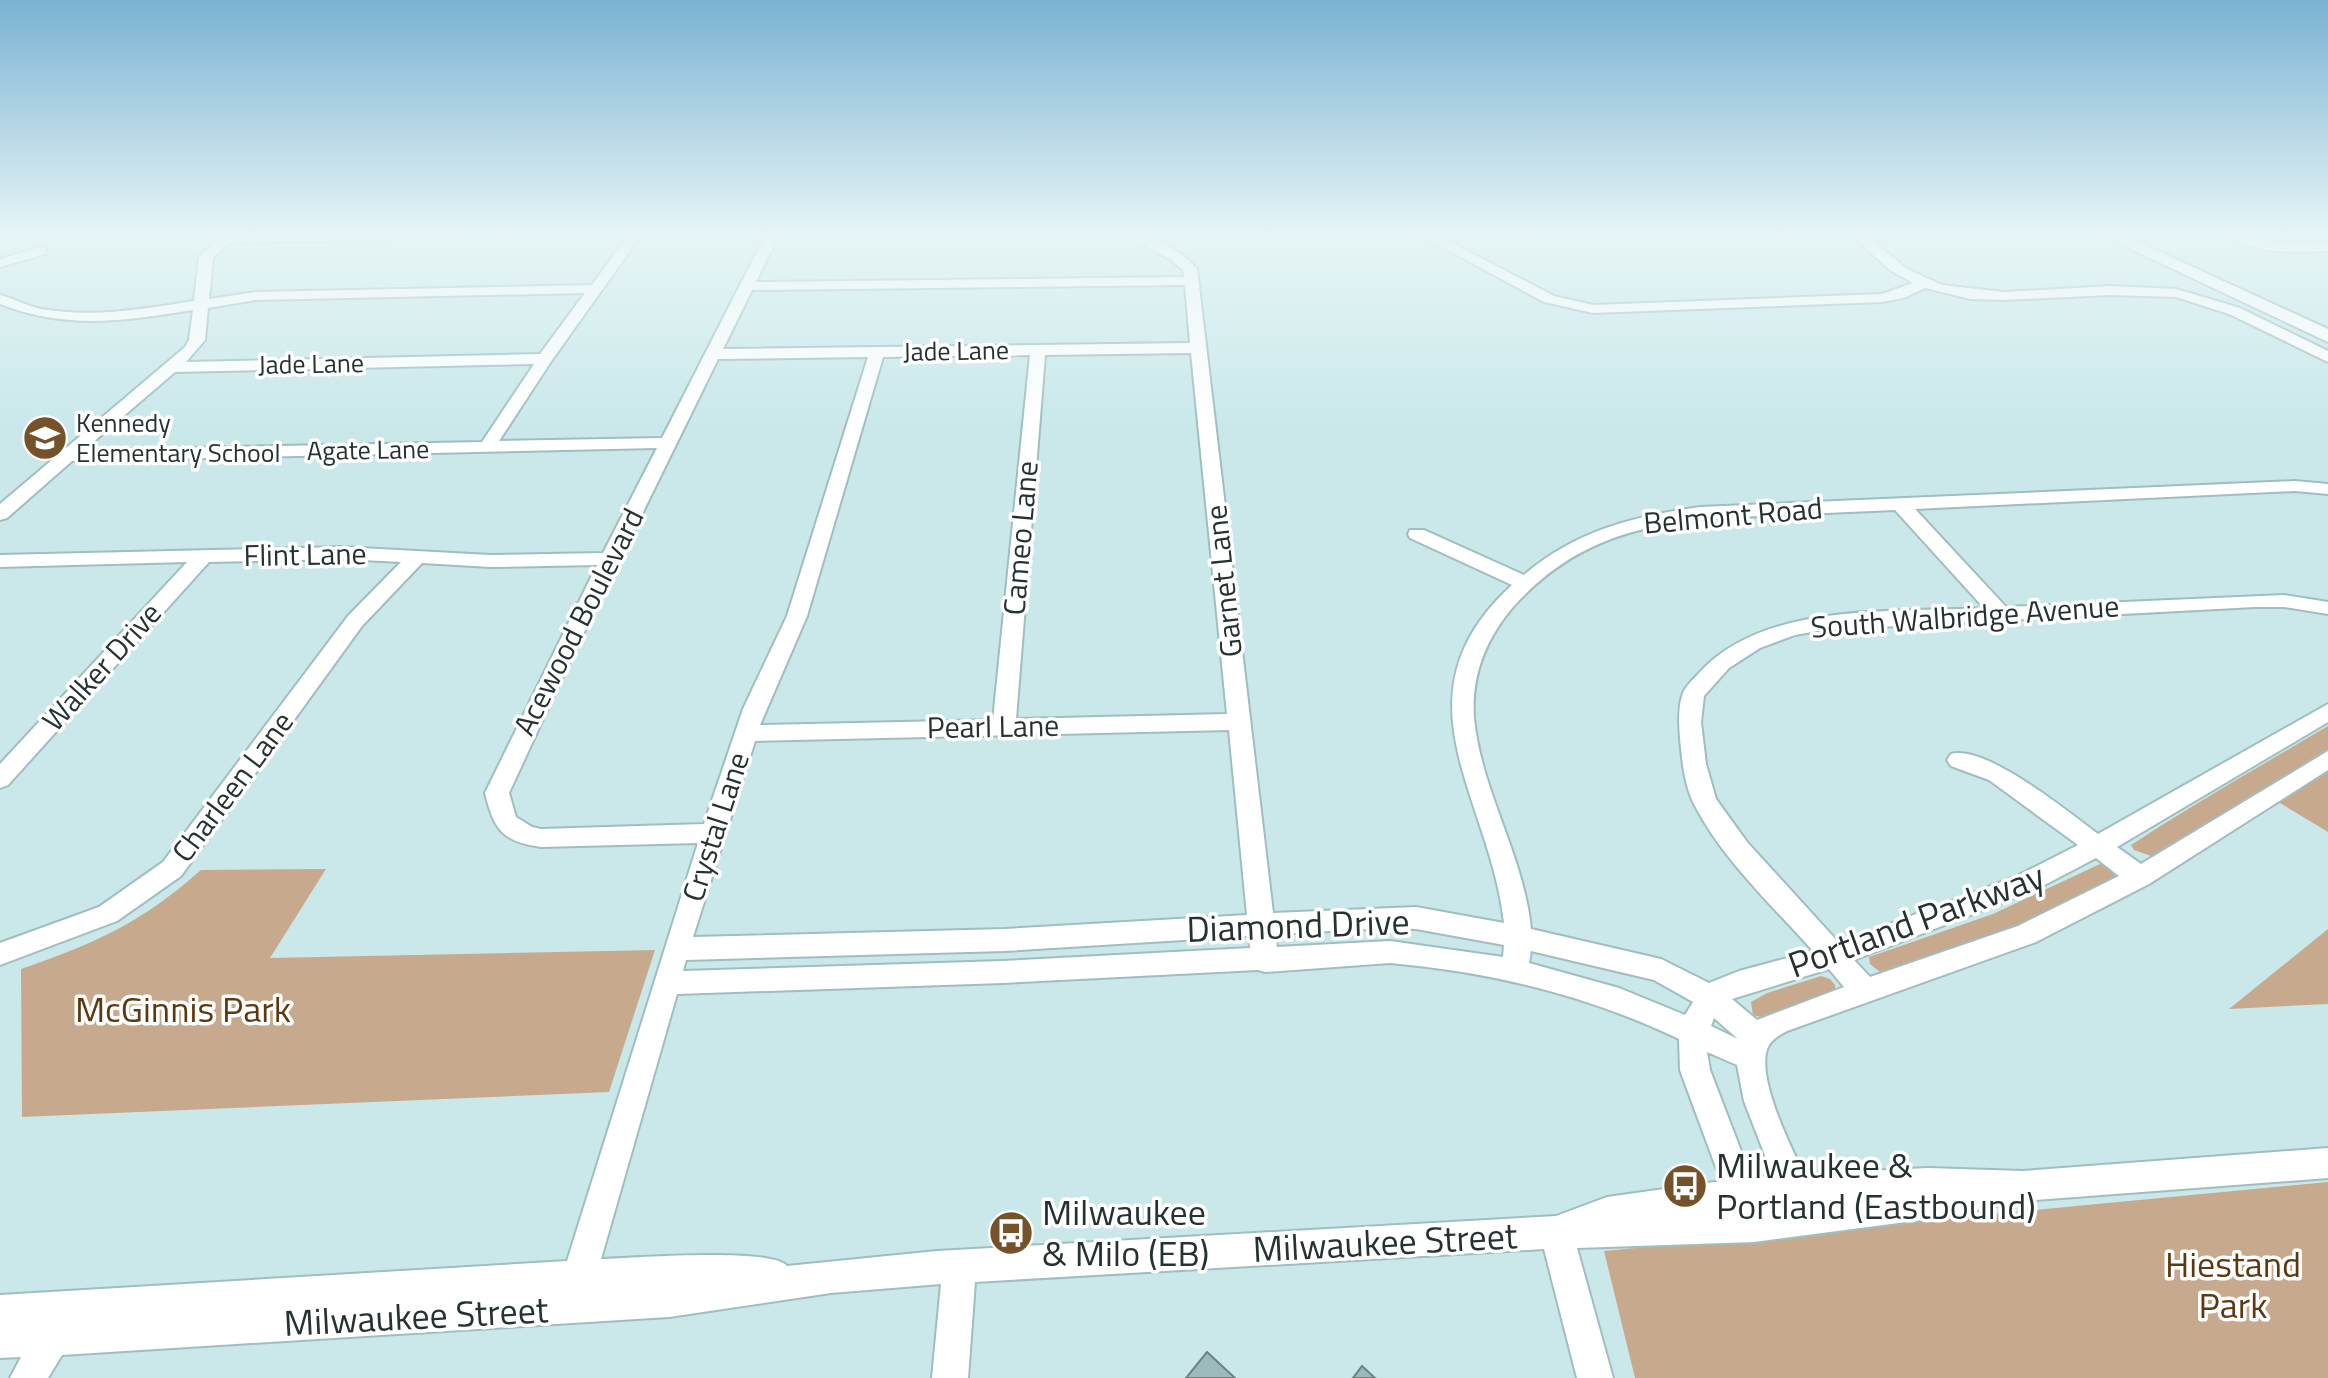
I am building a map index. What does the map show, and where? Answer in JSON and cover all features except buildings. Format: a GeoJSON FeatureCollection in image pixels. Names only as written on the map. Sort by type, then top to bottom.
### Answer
{"type":"FeatureCollection","features":[{"type":"Feature","properties":{"kind":"main road"},"geometry":{"type":"LineString","coordinates":[[2246,298],[2328,336]]}},
{"type":"Feature","properties":{"kind":"main road"},"geometry":{"type":"LineString","coordinates":[[2277,298],[2328,322]]}},
{"type":"Feature","properties":{"kind":"street"},"geometry":{"type":"LineString","coordinates":[[0,514],[173,367],[197,340],[203,298]]}},
{"type":"Feature","properties":{"kind":"street"},"geometry":{"type":"LineString","coordinates":[[0,299],[37,313],[91,318],[129,316],[241,298]]}},
{"type":"Feature","properties":{"kind":"street"},"geometry":{"type":"LineString","coordinates":[[487,447],[589,298]]}},
{"type":"Feature","properties":{"kind":"street","name":"Acewood Boulevard"},"geometry":{"type":"LineString","coordinates":[[714,833],[526,836],[505,822],[497,800],[499,784],[742,298]]}},
{"type":"Feature","properties":{"kind":"street","name":"Garnet Lane"},"geometry":{"type":"LineString","coordinates":[[1193,298],[1265,961]]}},
{"type":"Feature","properties":{"kind":"street"},"geometry":{"type":"LineString","coordinates":[[1548,298],[1587,308],[1873,298]]}},
{"type":"Feature","properties":{"kind":"street"},"geometry":{"type":"LineString","coordinates":[[2195,298],[2219,305],[2328,357]]}},
{"type":"Feature","properties":{"kind":"street","name":"Jade Lane"},"geometry":{"type":"LineString","coordinates":[[714,354],[1198,348]]}},
{"type":"Feature","properties":{"kind":"street","name":"Cameo Lane"},"geometry":{"type":"LineString","coordinates":[[1004,727],[1038,350]]}},
{"type":"Feature","properties":{"kind":"street","name":"Crystal Lane"},"geometry":{"type":"LineString","coordinates":[[574,1292],[676,949],[754,709],[797,616],[877,352]]}},
{"type":"Feature","properties":{"kind":"street","name":"Jade Lane"},"geometry":{"type":"LineString","coordinates":[[173,367],[545,359]]}},
{"type":"Feature","properties":{"kind":"street","name":"Agate Lane"},"geometry":{"type":"LineString","coordinates":[[68,456],[669,443]]}},
{"type":"Feature","properties":{"kind":"street","name":"Belmont Road"},"geometry":{"type":"LineString","coordinates":[[1514,973],[1518,937],[1507,877],[1467,745],[1461,712],[1461,687],[1476,638],[1497,609],[1576,544],[1647,520],[1700,513],[2295,486],[2328,489]]}},
{"type":"Feature","properties":{"kind":"street"},"geometry":{"type":"LineString","coordinates":[[1900,504],[2000,613]]}},
{"type":"Feature","properties":{"kind":"street"},"geometry":{"type":"LineString","coordinates":[[1417,534],[1525,583]]}},
{"type":"Feature","properties":{"kind":"street","name":"Flint Lane"},"geometry":{"type":"LineString","coordinates":[[0,561],[343,553],[490,561],[610,559]]}},
{"type":"Feature","properties":{"kind":"street","name":"Walker Drive"},"geometry":{"type":"LineString","coordinates":[[0,779],[204,556]]}},
{"type":"Feature","properties":{"kind":"street","name":"Charleen Lane"},"geometry":{"type":"LineString","coordinates":[[0,954],[108,914],[172,869],[355,621],[418,556]]}},
{"type":"Feature","properties":{"kind":"street","name":"South Walbridge Avenue"},"geometry":{"type":"LineString","coordinates":[[1865,991],[1738,849],[1705,801],[1694,764],[1690,722],[1693,694],[1721,663],[1753,643],[1791,629],[1823,623],[2273,600],[2328,608]]}},
{"type":"Feature","properties":{"kind":"street","name":"Portland Parkway"},"geometry":{"type":"LineString","coordinates":[[1712,999],[1718,992],[1739,983],[1832,957],[2026,883],[2098,846],[2328,712]]}},
{"type":"Feature","properties":{"kind":"street","name":"Pearl Lane"},"geometry":{"type":"LineString","coordinates":[[747,733],[1238,722]]}},
{"type":"Feature","properties":{"kind":"street","name":"Portland Parkway"},"geometry":{"type":"LineString","coordinates":[[1753,1047],[1777,1022],[2027,934],[2140,877],[2328,759]]}},
{"type":"Feature","properties":{"kind":"street"},"geometry":{"type":"LineString","coordinates":[[1959,760],[1997,774],[2140,877]]}},
{"type":"Feature","properties":{"kind":"street","name":"Diamond Drive"},"geometry":{"type":"LineString","coordinates":[[676,949],[1005,940],[1386,917],[1416,918],[1518,937],[1661,970],[1712,999],[1753,1047]]}},
{"type":"Feature","properties":{"kind":"street"},"geometry":{"type":"LineString","coordinates":[[1003,972],[1005,940]]}},
{"type":"Feature","properties":{"kind":"street","name":"Diamond Drive"},"geometry":{"type":"LineString","coordinates":[[666,983],[1265,961],[1390,952],[1419,954],[1514,973],[1620,1001],[1695,1035],[1753,1047]]}},
{"type":"Feature","properties":{"kind":"street"},"geometry":{"type":"LineString","coordinates":[[1712,999],[1699,1015],[1692,1047],[1695,1070],[1754,1226]]}},
{"type":"Feature","properties":{"kind":"street"},"geometry":{"type":"LineString","coordinates":[[1753,1047],[1762,1113],[1810,1220]]}},
{"type":"Feature","properties":{"kind":"street","name":"Milwaukee Street"},"geometry":{"type":"LineString","coordinates":[[1556,1232],[1607,1213],[1796,1188],[1928,1183],[2023,1186],[2328,1163]]}},
{"type":"Feature","properties":{"kind":"street","name":"Milwaukee Street"},"geometry":{"type":"LineString","coordinates":[[0,1312],[71,1306],[574,1292],[669,1300],[831,1276],[959,1267],[1556,1232],[1656,1234],[1754,1226],[1979,1197],[2023,1186]]}},
{"type":"Feature","properties":{"kind":"street"},"geometry":{"type":"LineString","coordinates":[[1556,1232],[1595,1378]]}},
{"type":"Feature","properties":{"kind":"street"},"geometry":{"type":"LineString","coordinates":[[950,1378],[959,1267]]}},
{"type":"Feature","properties":{"kind":"street","name":"Milwaukee Street"},"geometry":{"type":"LineString","coordinates":[[0,1341],[574,1292]]}},
{"type":"Feature","properties":{"kind":"street"},"geometry":{"type":"LineString","coordinates":[[28,1378],[71,1306]]}},
{"type":"Feature","properties":{"kind":"green space"},"geometry":{"type":"Polygon","coordinates":[[[2328,726],[2328,749],[2151,856],[2134,850],[2131,845],[2155,829],[2328,726]]]}},
{"type":"Feature","properties":{"kind":"green space"},"geometry":{"type":"Polygon","coordinates":[[[2328,767],[2328,832],[2275,800],[2328,767]]]}},
{"type":"Feature","properties":{"kind":"green space"},"geometry":{"type":"Polygon","coordinates":[[[2100,864],[2107,866],[2115,876],[2112,880],[2028,921],[1889,973],[1880,972],[1870,964],[1869,957],[1993,914],[2100,864]]]}},
{"type":"Feature","properties":{"kind":"green space","name":"McGinnis Park"},"geometry":{"type":"Polygon","coordinates":[[[326,869],[270,958],[655,950],[609,1092],[22,1117],[21,969],[117,930],[158,904],[201,870],[326,869]]]}},
{"type":"Feature","properties":{"kind":"green space"},"geometry":{"type":"Polygon","coordinates":[[[2328,929],[2328,1004],[2229,1009],[2328,929]]]}},
{"type":"Feature","properties":{"kind":"green space"},"geometry":{"type":"Polygon","coordinates":[[[1821,976],[1830,979],[1835,985],[1835,992],[1768,1019],[1753,1015],[1751,1002],[1767,993],[1821,976]]]}},
{"type":"Feature","properties":{"kind":"green space","name":"Hiestand Park"},"geometry":{"type":"Polygon","coordinates":[[[2328,1182],[2328,1378],[1635,1378],[1604,1251],[2328,1182]]]}},
{"type":"Feature","properties":{"kind":"place","name":"Kennedy Elementary School"},"geometry":{"type":"Point","coordinates":[45,438]}},
{"type":"Feature","properties":{"kind":"place","name":"Milwaukee & Portland (Eastbound)"},"geometry":{"type":"Point","coordinates":[1685,1186]}},
{"type":"Feature","properties":{"kind":"place","name":"Milwaukee & Milo (EB)"},"geometry":{"type":"Point","coordinates":[1011,1233]}}]}
